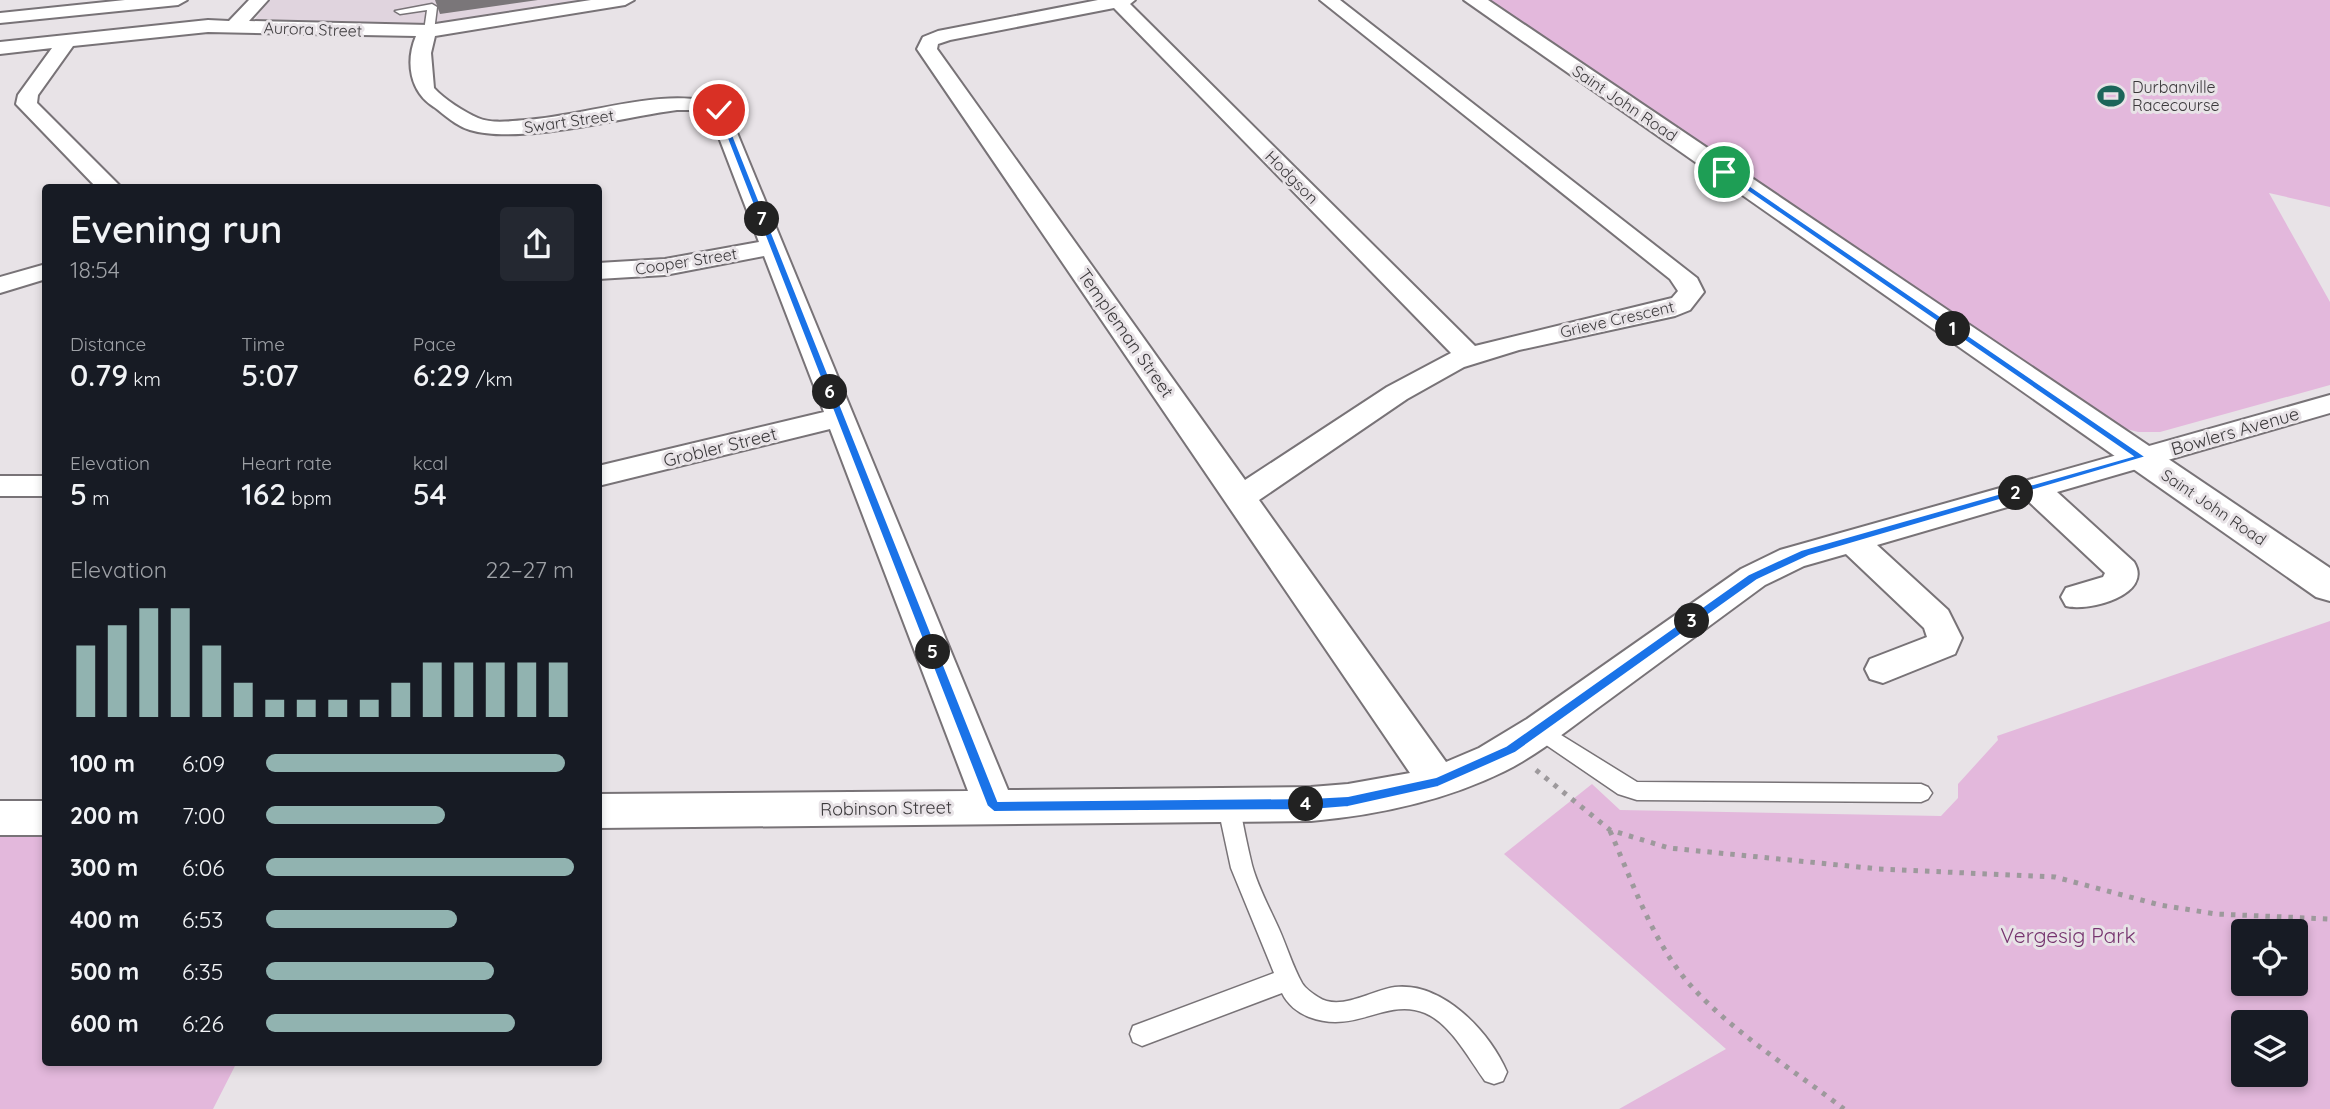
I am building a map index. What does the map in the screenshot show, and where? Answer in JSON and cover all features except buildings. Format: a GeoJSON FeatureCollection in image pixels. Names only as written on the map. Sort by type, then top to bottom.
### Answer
{"type":"FeatureCollection","features":[{"type":"Feature","properties":{"kind":"main road","name":"Saint John Road"},"geometry":{"type":"LineString","coordinates":[[1474,0],[2330,586]]}},
{"type":"Feature","properties":{"kind":"street"},"geometry":{"type":"LineString","coordinates":[[0,18],[172,0]]}},
{"type":"Feature","properties":{"kind":"street"},"geometry":{"type":"LineString","coordinates":[[234,26],[258,0]]}},
{"type":"Feature","properties":{"kind":"street","name":"Aurora Street"},"geometry":{"type":"LineString","coordinates":[[0,48],[189,27],[429,31],[625,0]]}},
{"type":"Feature","properties":{"kind":"street","name":"Grieve Crescent"},"geometry":{"type":"LineString","coordinates":[[1241,497],[1397,393],[1441,367],[1469,355],[1513,342],[1666,310],[1687,298],[1690,292],[1688,283],[1329,0]]}},
{"type":"Feature","properties":{"kind":"street","name":"Hodgson"},"geometry":{"type":"LineString","coordinates":[[1120,1],[1469,355]]}},
{"type":"Feature","properties":{"kind":"street","name":"Templeman Street"},"geometry":{"type":"LineString","coordinates":[[1120,1],[945,34],[930,41],[927,49],[1438,782]]}},
{"type":"Feature","properties":{"kind":"street","name":"Swart Street"},"geometry":{"type":"LineString","coordinates":[[429,31],[422,45],[423,88],[430,96],[472,124],[503,128],[536,127],[674,104],[702,103],[719,110],[773,247]]}},
{"type":"Feature","properties":{"kind":"street"},"geometry":{"type":"LineString","coordinates":[[67,41],[28,95],[26,104],[106,184]]}},
{"type":"Feature","properties":{"kind":"street"},"geometry":{"type":"LineString","coordinates":[[773,247],[994,806]]}},
{"type":"Feature","properties":{"kind":"street","name":"Cooper Street"},"geometry":{"type":"LineString","coordinates":[[602,271],[665,267],[773,247]]}},
{"type":"Feature","properties":{"kind":"street"},"geometry":{"type":"LineString","coordinates":[[0,285],[42,272]]}},
{"type":"Feature","properties":{"kind":"street","name":"Bowlers Avenue"},"geometry":{"type":"LineString","coordinates":[[2141,457],[2330,404]]}},
{"type":"Feature","properties":{"kind":"street","name":"Grobler Street"},"geometry":{"type":"LineString","coordinates":[[602,475],[841,417]]}},
{"type":"Feature","properties":{"kind":"street","name":"Robinson Street"},"geometry":{"type":"LineString","coordinates":[[602,811],[1348,801],[1438,782],[1510,750],[1753,577],[1792,558],[2141,457]]}},
{"type":"Feature","properties":{"kind":"street"},"geometry":{"type":"LineString","coordinates":[[0,486],[42,486]]}},
{"type":"Feature","properties":{"kind":"street"},"geometry":{"type":"LineString","coordinates":[[2033,488],[2122,570],[2121,579],[2115,585],[2078,597]]}},
{"type":"Feature","properties":{"kind":"street"},"geometry":{"type":"LineString","coordinates":[[1852,540],[1936,619],[1944,632],[1942,645],[1883,668]]}},
{"type":"Feature","properties":{"kind":"street"},"geometry":{"type":"LineString","coordinates":[[0,818],[42,818]]}},
{"type":"Feature","properties":{"kind":"lane"},"geometry":{"type":"LineString","coordinates":[[400,11],[432,7],[429,31]]}},
{"type":"Feature","properties":{"kind":"lane"},"geometry":{"type":"LineString","coordinates":[[1541,730],[1625,788],[1637,790],[1921,793]]}},
{"type":"Feature","properties":{"kind":"lane"},"geometry":{"type":"LineString","coordinates":[[1228,803],[1242,868],[1294,992],[1304,1003],[1315,1010],[1332,1015],[1348,1013],[1392,999],[1408,997],[1426,1001],[1441,1008],[1453,1020],[1494,1072]]}},
{"type":"Feature","properties":{"kind":"lane"},"geometry":{"type":"LineString","coordinates":[[1142,1034],[1289,979]]}},
{"type":"Feature","properties":{"kind":"path"},"geometry":{"type":"LineString","coordinates":[[1510,750],[1610,830],[1669,848],[1879,869],[2055,877],[2160,905],[2216,914],[2330,919]]}},
{"type":"Feature","properties":{"kind":"path"},"geometry":{"type":"LineString","coordinates":[[1610,830],[1654,931],[1692,987],[1734,1024],[1844,1109]]}},
{"type":"Feature","properties":{"kind":"shaded area"},"geometry":{"type":"Polygon","coordinates":[[[269,0],[594,0],[438,27],[254,21],[269,0]]]}},
{"type":"Feature","properties":{"kind":"green space"},"geometry":{"type":"Polygon","coordinates":[[[1483,0],[2330,0],[2330,207],[2269,193],[2330,302],[2330,385],[2160,432],[2138,432],[2123,428],[1483,0]]]}},
{"type":"Feature","properties":{"kind":"green space","name":"Vergesig Park"},"geometry":{"type":"Polygon","coordinates":[[[2330,621],[2330,1109],[1619,1109],[1726,1049],[1504,854],[1592,784],[1620,810],[1941,816],[1958,798],[1958,784],[1998,740],[1997,736],[2330,621]]]}},
{"type":"Feature","properties":{"kind":"green space"},"geometry":{"type":"Polygon","coordinates":[[[0,834],[42,834],[42,1066],[235,1066],[213,1109],[0,1109],[0,834]]]}},
{"type":"Feature","properties":{"kind":"place","name":"Durbanville Racecourse"},"geometry":{"type":"Point","coordinates":[2111,96]}},
{"type":"Feature","properties":{"kind":"route"},"geometry":{"type":"LineString","coordinates":[[719,110],[994,806],[1311,804],[1348,801],[1438,782],[1493,759],[1541,730],[1766,569],[1805,553],[2141,457],[1724,172]]}}]}
